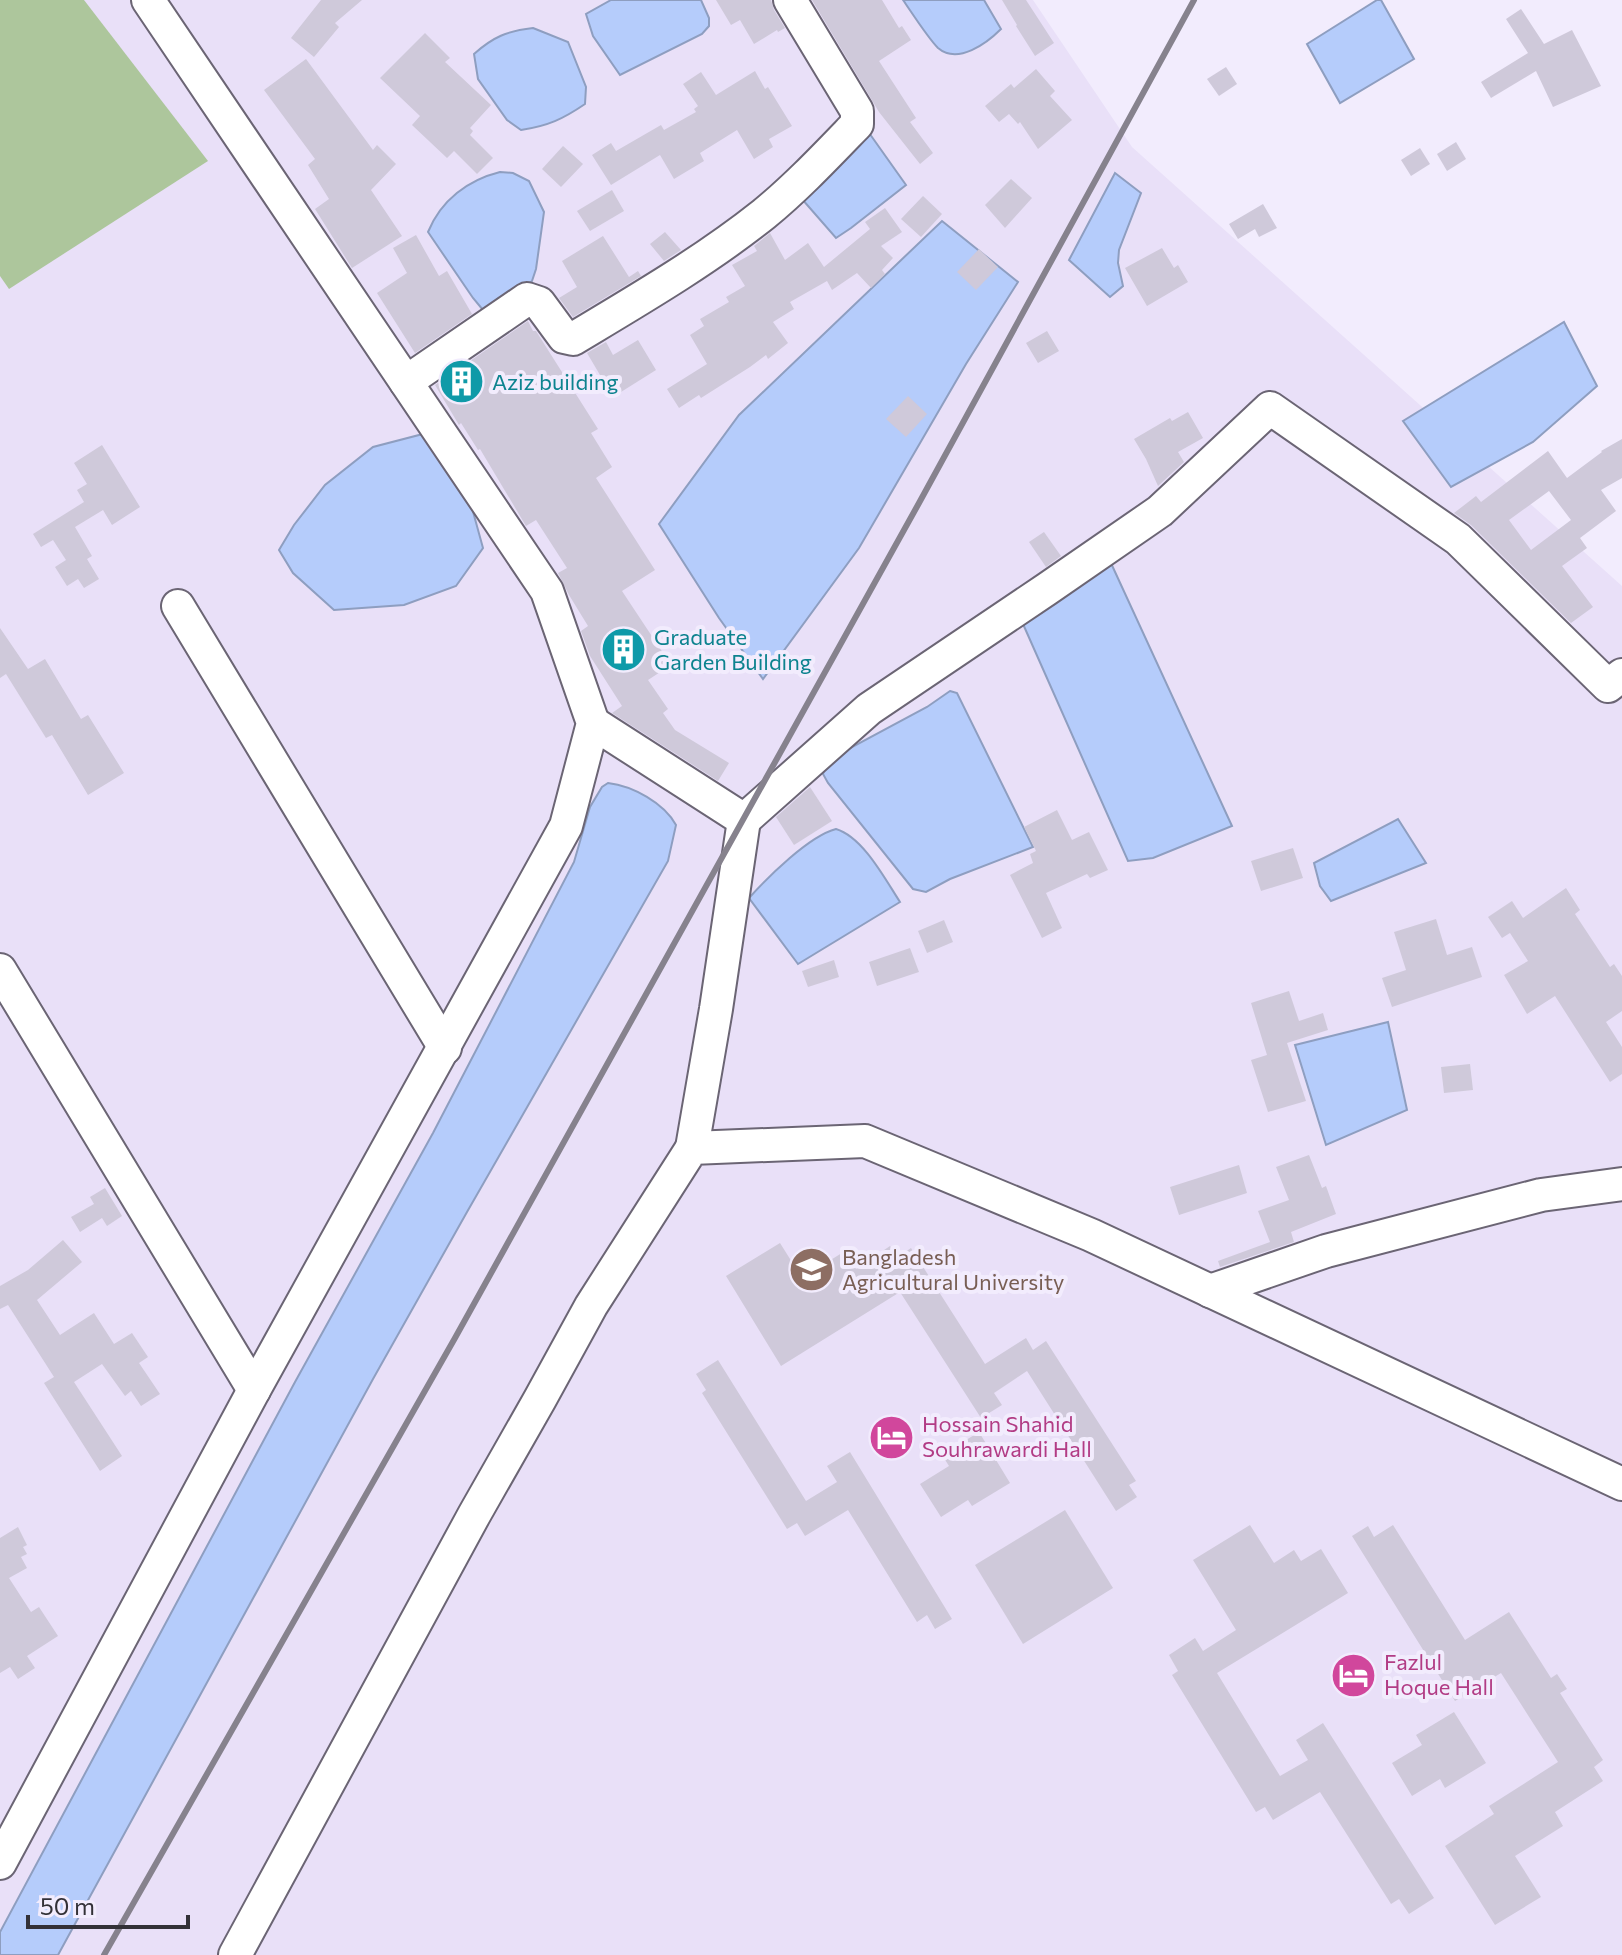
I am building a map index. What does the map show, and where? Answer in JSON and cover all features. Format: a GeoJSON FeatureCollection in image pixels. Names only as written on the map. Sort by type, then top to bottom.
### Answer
{"type":"FeatureCollection","features":[{"type":"Feature","properties":{"kind":"street"},"geometry":{"type":"LineString","coordinates":[[0,1863],[254,1390],[566,826],[593,723],[547,591],[148,0]]}},
{"type":"Feature","properties":{"kind":"street"},"geometry":{"type":"LineString","coordinates":[[406,382],[527,299],[539,303],[564,337],[573,339],[710,252],[764,213],[817,165],[859,119],[790,0]]}},
{"type":"Feature","properties":{"kind":"street"},"geometry":{"type":"LineString","coordinates":[[235,1955],[591,1306],[692,1148],[744,820],[869,709],[1160,511],[1270,408],[1458,539],[1608,686],[1622,675]]}},
{"type":"Feature","properties":{"kind":"street"},"geometry":{"type":"LineString","coordinates":[[178,606],[445,1048]]}},
{"type":"Feature","properties":{"kind":"street"},"geometry":{"type":"LineString","coordinates":[[593,723],[744,820]]}},
{"type":"Feature","properties":{"kind":"street"},"geometry":{"type":"LineString","coordinates":[[0,970],[254,1390]]}},
{"type":"Feature","properties":{"kind":"street"},"geometry":{"type":"LineString","coordinates":[[692,1148],[865,1141],[1091,1235],[1622,1484]]}},
{"type":"Feature","properties":{"kind":"street"},"geometry":{"type":"LineString","coordinates":[[1210,1291],[1326,1251],[1541,1195],[1622,1184]]}},
{"type":"Feature","properties":{"kind":"shaded area","name":"Bangladesh Agricultural University"},"geometry":{"type":"Polygon","coordinates":[[[0,0],[1033,0],[1132,147],[1622,586],[1622,1955],[0,1955],[0,0]]]}},
{"type":"Feature","properties":{"kind":"green space"},"geometry":{"type":"Polygon","coordinates":[[[0,0],[84,0],[208,161],[9,289],[0,276],[0,0]]]}},
{"type":"Feature","properties":{"kind":"water"},"geometry":{"type":"Polygon","coordinates":[[[611,0],[701,0],[709,26],[702,34],[620,75],[593,36],[586,14],[611,0]]]}},
{"type":"Feature","properties":{"kind":"water"},"geometry":{"type":"Polygon","coordinates":[[[903,0],[984,0],[1001,29],[972,50],[946,53],[934,44],[903,0]]]}},
{"type":"Feature","properties":{"kind":"water"},"geometry":{"type":"Polygon","coordinates":[[[1381,0],[1414,59],[1340,103],[1307,44],[1381,0]]]}},
{"type":"Feature","properties":{"kind":"water"},"geometry":{"type":"Polygon","coordinates":[[[533,28],[568,42],[586,87],[585,104],[555,121],[521,130],[507,120],[478,79],[474,54],[501,36],[533,28]]]}},
{"type":"Feature","properties":{"kind":"water"},"geometry":{"type":"Polygon","coordinates":[[[867,130],[906,185],[836,238],[795,191],[867,130]]]}},
{"type":"Feature","properties":{"kind":"water"},"geometry":{"type":"Polygon","coordinates":[[[500,172],[513,173],[529,181],[544,212],[532,281],[496,312],[483,310],[428,232],[440,210],[457,193],[477,180],[500,172]]]}},
{"type":"Feature","properties":{"kind":"water"},"geometry":{"type":"Polygon","coordinates":[[[1115,173],[1141,193],[1119,250],[1118,263],[1123,286],[1110,297],[1069,260],[1115,173]]]}},
{"type":"Feature","properties":{"kind":"water"},"geometry":{"type":"Polygon","coordinates":[[[942,221],[1018,282],[966,364],[859,548],[763,679],[719,618],[659,524],[739,415],[942,221]]]}},
{"type":"Feature","properties":{"kind":"water"},"geometry":{"type":"Polygon","coordinates":[[[1564,322],[1597,386],[1533,442],[1451,487],[1403,421],[1564,322]]]}},
{"type":"Feature","properties":{"kind":"water"},"geometry":{"type":"Polygon","coordinates":[[[423,434],[472,508],[483,548],[456,586],[404,605],[334,610],[293,573],[279,550],[325,485],[373,447],[423,434]]]}},
{"type":"Feature","properties":{"kind":"water"},"geometry":{"type":"Polygon","coordinates":[[[1110,561],[1232,826],[1153,858],[1128,861],[1023,624],[1110,561]]]}},
{"type":"Feature","properties":{"kind":"water"},"geometry":{"type":"Polygon","coordinates":[[[950,691],[957,693],[1033,847],[950,879],[926,892],[913,889],[823,774],[825,767],[839,754],[927,707],[950,691]]]}},
{"type":"Feature","properties":{"kind":"water"},"geometry":{"type":"Polygon","coordinates":[[[608,783],[647,797],[671,817],[676,825],[668,861],[373,1379],[58,1955],[0,1955],[0,1932],[295,1382],[433,1133],[574,862],[590,807],[608,783]]]}},
{"type":"Feature","properties":{"kind":"water"},"geometry":{"type":"Polygon","coordinates":[[[1398,819],[1426,863],[1331,901],[1320,886],[1314,863],[1398,819]]]}},
{"type":"Feature","properties":{"kind":"water"},"geometry":{"type":"Polygon","coordinates":[[[836,829],[846,833],[864,850],[900,902],[798,964],[749,898],[802,848],[836,829]]]}},
{"type":"Feature","properties":{"kind":"water"},"geometry":{"type":"Polygon","coordinates":[[[1388,1022],[1407,1110],[1326,1145],[1295,1045],[1388,1022]]]}},
{"type":"Feature","properties":{"kind":"building"},"geometry":{"type":"Polygon","coordinates":[[[321,0],[362,0],[335,23],[339,27],[314,57],[291,38],[321,0]]]}},
{"type":"Feature","properties":{"kind":"building"},"geometry":{"type":"Polygon","coordinates":[[[716,0],[771,0],[785,28],[754,44],[740,20],[731,25],[716,0]]]}},
{"type":"Feature","properties":{"kind":"building"},"geometry":{"type":"Polygon","coordinates":[[[812,0],[882,0],[899,28],[902,26],[911,40],[879,61],[916,118],[910,122],[933,153],[920,164],[879,112],[812,0]]]}},
{"type":"Feature","properties":{"kind":"building"},"geometry":{"type":"Polygon","coordinates":[[[1002,0],[1026,0],[1054,43],[1035,56],[1002,0]]]}},
{"type":"Feature","properties":{"kind":"building"},"geometry":{"type":"Polygon","coordinates":[[[1521,9],[1544,44],[1572,30],[1601,86],[1553,107],[1536,71],[1491,98],[1481,82],[1528,53],[1506,19],[1521,9]]]}},
{"type":"Feature","properties":{"kind":"building"},"geometry":{"type":"Polygon","coordinates":[[[425,33],[450,58],[445,62],[491,105],[470,128],[473,131],[470,135],[493,158],[477,174],[454,151],[447,158],[412,125],[420,116],[380,78],[425,33]]]}},
{"type":"Feature","properties":{"kind":"building"},"geometry":{"type":"Polygon","coordinates":[[[306,59],[373,150],[377,145],[396,164],[371,190],[402,236],[352,268],[315,209],[329,199],[308,165],[315,159],[264,90],[306,59]]]}},
{"type":"Feature","properties":{"kind":"building"},"geometry":{"type":"Polygon","coordinates":[[[1226,67],[1237,84],[1219,96],[1207,79],[1226,67]]]}},
{"type":"Feature","properties":{"kind":"building"},"geometry":{"type":"Polygon","coordinates":[[[1036,69],[1055,91],[1050,96],[1072,120],[1038,149],[1020,122],[1018,124],[1009,114],[999,122],[985,106],[1011,84],[1014,88],[1036,69]]]}},
{"type":"Feature","properties":{"kind":"building"},"geometry":{"type":"Polygon","coordinates":[[[755,71],[792,126],[769,139],[773,147],[754,159],[737,130],[700,153],[704,161],[674,179],[660,155],[611,185],[592,155],[611,143],[616,151],[661,125],[664,130],[696,112],[694,109],[698,106],[683,84],[701,72],[716,95],[755,71]]]}},
{"type":"Feature","properties":{"kind":"building"},"geometry":{"type":"Polygon","coordinates":[[[1456,142],[1466,159],[1447,171],[1437,154],[1456,142]]]}},
{"type":"Feature","properties":{"kind":"building"},"geometry":{"type":"Polygon","coordinates":[[[563,146],[583,164],[561,187],[542,169],[563,146]]]}},
{"type":"Feature","properties":{"kind":"building"},"geometry":{"type":"Polygon","coordinates":[[[1420,148],[1430,164],[1411,176],[1401,160],[1420,148]]]}},
{"type":"Feature","properties":{"kind":"building"},"geometry":{"type":"Polygon","coordinates":[[[1011,179],[1032,198],[1005,228],[985,205],[1011,179]]]}},
{"type":"Feature","properties":{"kind":"building"},"geometry":{"type":"Polygon","coordinates":[[[612,190],[624,211],[590,231],[577,211],[612,190]]]}},
{"type":"Feature","properties":{"kind":"building"},"geometry":{"type":"Polygon","coordinates":[[[923,196],[942,214],[921,237],[901,219],[923,196]]]}},
{"type":"Feature","properties":{"kind":"building"},"geometry":{"type":"Polygon","coordinates":[[[1263,204],[1277,228],[1259,237],[1255,229],[1238,239],[1229,224],[1263,204]]]}},
{"type":"Feature","properties":{"kind":"building"},"geometry":{"type":"Polygon","coordinates":[[[885,208],[902,232],[881,246],[893,258],[882,270],[885,274],[871,288],[857,273],[832,290],[827,281],[790,302],[794,309],[773,322],[788,343],[768,359],[766,355],[701,398],[699,395],[679,408],[667,389],[707,364],[690,335],[704,326],[700,319],[729,302],[726,297],[745,286],[732,265],[757,251],[754,246],[770,233],[785,260],[808,243],[824,267],[870,229],[865,222],[885,208]]]}},
{"type":"Feature","properties":{"kind":"building"},"geometry":{"type":"Polygon","coordinates":[[[665,232],[681,250],[664,261],[650,244],[665,232]]]}},
{"type":"Feature","properties":{"kind":"building"},"geometry":{"type":"Polygon","coordinates":[[[416,235],[439,276],[447,271],[472,314],[415,353],[377,293],[407,273],[393,248],[416,235]]]}},
{"type":"Feature","properties":{"kind":"building"},"geometry":{"type":"Polygon","coordinates":[[[603,236],[629,277],[638,271],[641,276],[573,317],[559,298],[577,287],[562,261],[603,236]]]}},
{"type":"Feature","properties":{"kind":"building"},"geometry":{"type":"Polygon","coordinates":[[[1162,248],[1174,268],[1178,265],[1188,282],[1147,306],[1125,268],[1162,248]]]}},
{"type":"Feature","properties":{"kind":"building"},"geometry":{"type":"Polygon","coordinates":[[[979,249],[998,267],[976,290],[957,272],[979,249]]]}},
{"type":"Feature","properties":{"kind":"building"},"geometry":{"type":"Polygon","coordinates":[[[528,321],[598,429],[591,433],[612,467],[596,478],[655,570],[622,591],[671,665],[648,680],[668,709],[663,713],[675,730],[729,763],[718,781],[612,713],[622,706],[590,656],[581,631],[588,626],[558,573],[567,568],[536,520],[526,526],[480,449],[461,423],[459,425],[435,385],[528,321]]]}},
{"type":"Feature","properties":{"kind":"building"},"geometry":{"type":"Polygon","coordinates":[[[1047,331],[1059,351],[1038,363],[1026,343],[1047,331]]]}},
{"type":"Feature","properties":{"kind":"building"},"geometry":{"type":"Polygon","coordinates":[[[638,340],[656,370],[613,397],[587,353],[606,342],[613,355],[638,340]]]}},
{"type":"Feature","properties":{"kind":"building"},"geometry":{"type":"Polygon","coordinates":[[[908,396],[927,414],[906,437],[886,419],[908,396]]]}},
{"type":"Feature","properties":{"kind":"building"},"geometry":{"type":"Polygon","coordinates":[[[1188,412],[1203,438],[1178,452],[1184,462],[1158,486],[1134,439],[1170,418],[1172,421],[1188,412]]]}},
{"type":"Feature","properties":{"kind":"building"},"geometry":{"type":"Polygon","coordinates":[[[1622,439],[1622,478],[1601,490],[1616,511],[1580,538],[1587,548],[1562,566],[1593,607],[1571,623],[1471,525],[1454,513],[1476,496],[1481,502],[1548,451],[1567,478],[1622,439]],[[1549,491],[1509,520],[1531,550],[1571,520],[1549,491]]]}},
{"type":"Feature","properties":{"kind":"building"},"geometry":{"type":"Polygon","coordinates":[[[102,445],[140,507],[112,525],[103,510],[75,527],[92,556],[87,559],[99,579],[84,588],[78,579],[67,586],[55,567],[66,560],[53,540],[41,547],[33,534],[84,502],[77,490],[87,484],[74,463],[102,445]]]}},
{"type":"Feature","properties":{"kind":"building"},"geometry":{"type":"Polygon","coordinates":[[[1044,532],[1061,556],[1046,567],[1029,542],[1044,532]]]}},
{"type":"Feature","properties":{"kind":"building"},"geometry":{"type":"Polygon","coordinates":[[[0,628],[28,669],[45,659],[81,719],[88,715],[124,773],[88,795],[52,735],[46,738],[6,674],[0,678],[0,628]]]}},
{"type":"Feature","properties":{"kind":"building"},"geometry":{"type":"Polygon","coordinates":[[[810,787],[832,821],[794,845],[776,817],[810,787]]]}},
{"type":"Feature","properties":{"kind":"building"},"geometry":{"type":"Polygon","coordinates":[[[1057,810],[1072,840],[1089,832],[1108,870],[1090,878],[1087,874],[1046,893],[1062,928],[1042,938],[1010,875],[1033,863],[1030,854],[1036,851],[1024,827],[1057,810]]]}},
{"type":"Feature","properties":{"kind":"building"},"geometry":{"type":"Polygon","coordinates":[[[1293,848],[1303,878],[1261,891],[1251,861],[1293,848]]]}},
{"type":"Feature","properties":{"kind":"building"},"geometry":{"type":"Polygon","coordinates":[[[1566,888],[1580,910],[1575,914],[1610,967],[1614,964],[1622,976],[1622,1011],[1606,1022],[1622,1047],[1622,1074],[1610,1082],[1555,996],[1527,1014],[1504,975],[1528,961],[1510,933],[1502,938],[1488,917],[1512,901],[1523,918],[1566,888]]]}},
{"type":"Feature","properties":{"kind":"building"},"geometry":{"type":"Polygon","coordinates":[[[1436,919],[1447,955],[1472,947],[1482,977],[1392,1007],[1382,978],[1406,970],[1394,932],[1436,919]]]}},
{"type":"Feature","properties":{"kind":"building"},"geometry":{"type":"Polygon","coordinates":[[[944,920],[953,942],[927,953],[918,931],[944,920]]]}},
{"type":"Feature","properties":{"kind":"building"},"geometry":{"type":"Polygon","coordinates":[[[910,948],[919,972],[877,986],[869,962],[910,948]]]}},
{"type":"Feature","properties":{"kind":"building"},"geometry":{"type":"Polygon","coordinates":[[[834,960],[839,977],[808,987],[802,971],[834,960]]]}},
{"type":"Feature","properties":{"kind":"building"},"geometry":{"type":"Polygon","coordinates":[[[1289,991],[1299,1021],[1323,1013],[1328,1030],[1287,1043],[1306,1101],[1268,1112],[1251,1060],[1267,1055],[1251,1003],[1289,991]]]}},
{"type":"Feature","properties":{"kind":"building"},"geometry":{"type":"Polygon","coordinates":[[[1470,1064],[1473,1090],[1444,1093],[1441,1067],[1470,1064]]]}},
{"type":"Feature","properties":{"kind":"building"},"geometry":{"type":"Polygon","coordinates":[[[1309,1155],[1322,1188],[1326,1186],[1336,1214],[1291,1232],[1294,1242],[1220,1267],[1218,1261],[1270,1242],[1258,1211],[1289,1200],[1276,1167],[1309,1155]]]}},
{"type":"Feature","properties":{"kind":"building"},"geometry":{"type":"Polygon","coordinates":[[[1239,1165],[1247,1193],[1179,1215],[1170,1187],[1239,1165]]]}},
{"type":"Feature","properties":{"kind":"building"},"geometry":{"type":"Polygon","coordinates":[[[105,1188],[122,1216],[107,1226],[102,1218],[80,1232],[71,1217],[94,1204],[90,1197],[105,1188]]]}},
{"type":"Feature","properties":{"kind":"building"},"geometry":{"type":"Polygon","coordinates":[[[63,1240],[82,1262],[37,1300],[60,1335],[94,1313],[114,1344],[132,1333],[148,1357],[139,1363],[160,1394],[141,1406],[131,1391],[125,1396],[102,1364],[74,1382],[122,1456],[100,1471],[44,1383],[54,1377],[8,1305],[0,1309],[0,1286],[28,1270],[63,1240]]]}},
{"type":"Feature","properties":{"kind":"building"},"geometry":{"type":"Polygon","coordinates":[[[780,1243],[802,1278],[845,1251],[856,1269],[890,1246],[898,1257],[911,1248],[985,1364],[1026,1338],[1033,1350],[1046,1341],[1136,1481],[1129,1485],[1137,1497],[1116,1511],[1027,1371],[994,1393],[1002,1405],[981,1418],[900,1292],[781,1366],[726,1276],[780,1243]]]}},
{"type":"Feature","properties":{"kind":"building"},"geometry":{"type":"Polygon","coordinates":[[[718,1360],[806,1501],[837,1482],[827,1466],[850,1452],[952,1619],[935,1629],[927,1615],[917,1622],[848,1510],[805,1536],[797,1523],[787,1529],[702,1393],[706,1390],[696,1374],[718,1360]]]}},
{"type":"Feature","properties":{"kind":"building"},"geometry":{"type":"Polygon","coordinates":[[[979,1432],[1010,1483],[972,1506],[968,1500],[941,1517],[920,1484],[949,1466],[942,1455],[979,1432]]]}},
{"type":"Feature","properties":{"kind":"building"},"geometry":{"type":"Polygon","coordinates":[[[1065,1510],[1113,1588],[1023,1644],[975,1565],[1065,1510]]]}},
{"type":"Feature","properties":{"kind":"building"},"geometry":{"type":"Polygon","coordinates":[[[1250,1525],[1274,1563],[1294,1550],[1301,1561],[1321,1549],[1348,1593],[1217,1673],[1280,1776],[1308,1760],[1296,1740],[1323,1723],[1434,1898],[1409,1914],[1399,1899],[1391,1904],[1320,1792],[1273,1820],[1265,1807],[1256,1812],[1172,1675],[1178,1671],[1169,1655],[1195,1638],[1203,1651],[1236,1630],[1193,1560],[1250,1525]]]}},
{"type":"Feature","properties":{"kind":"building"},"geometry":{"type":"Polygon","coordinates":[[[1393,1525],[1465,1640],[1509,1612],[1551,1678],[1557,1674],[1567,1689],[1560,1693],[1603,1760],[1594,1767],[1603,1781],[1555,1812],[1563,1826],[1515,1856],[1541,1897],[1495,1925],[1445,1846],[1494,1814],[1489,1806],[1558,1762],[1501,1673],[1455,1701],[1352,1536],[1368,1526],[1374,1537],[1393,1525]]]}},
{"type":"Feature","properties":{"kind":"building"},"geometry":{"type":"Polygon","coordinates":[[[18,1527],[27,1545],[23,1547],[27,1554],[21,1557],[27,1568],[9,1578],[31,1612],[39,1607],[58,1636],[27,1656],[35,1668],[18,1679],[10,1667],[0,1673],[0,1538],[18,1527]]]}},
{"type":"Feature","properties":{"kind":"building"},"geometry":{"type":"Polygon","coordinates":[[[1454,1712],[1486,1763],[1445,1788],[1440,1779],[1412,1796],[1392,1763],[1422,1745],[1416,1735],[1454,1712]]]}},
{"type":"Feature","properties":{"kind":"railway"},"geometry":{"type":"LineString","coordinates":[[104,1955],[455,1338],[919,503],[1194,0]]}},
{"type":"Feature","properties":{"kind":"place","name":"Aziz building"},"geometry":{"type":"Point","coordinates":[461,382]}},
{"type":"Feature","properties":{"kind":"place","name":"Graduate Garden Building"},"geometry":{"type":"Point","coordinates":[623,650]}},
{"type":"Feature","properties":{"kind":"place","name":"Bangladesh Agricultural University"},"geometry":{"type":"Point","coordinates":[811,1270]}},
{"type":"Feature","properties":{"kind":"place","name":"Hossain Shahid Souhrawardi Hall"},"geometry":{"type":"Point","coordinates":[891,1437]}},
{"type":"Feature","properties":{"kind":"place","name":"Fazlul Hoque Hall"},"geometry":{"type":"Point","coordinates":[1353,1675]}}]}
